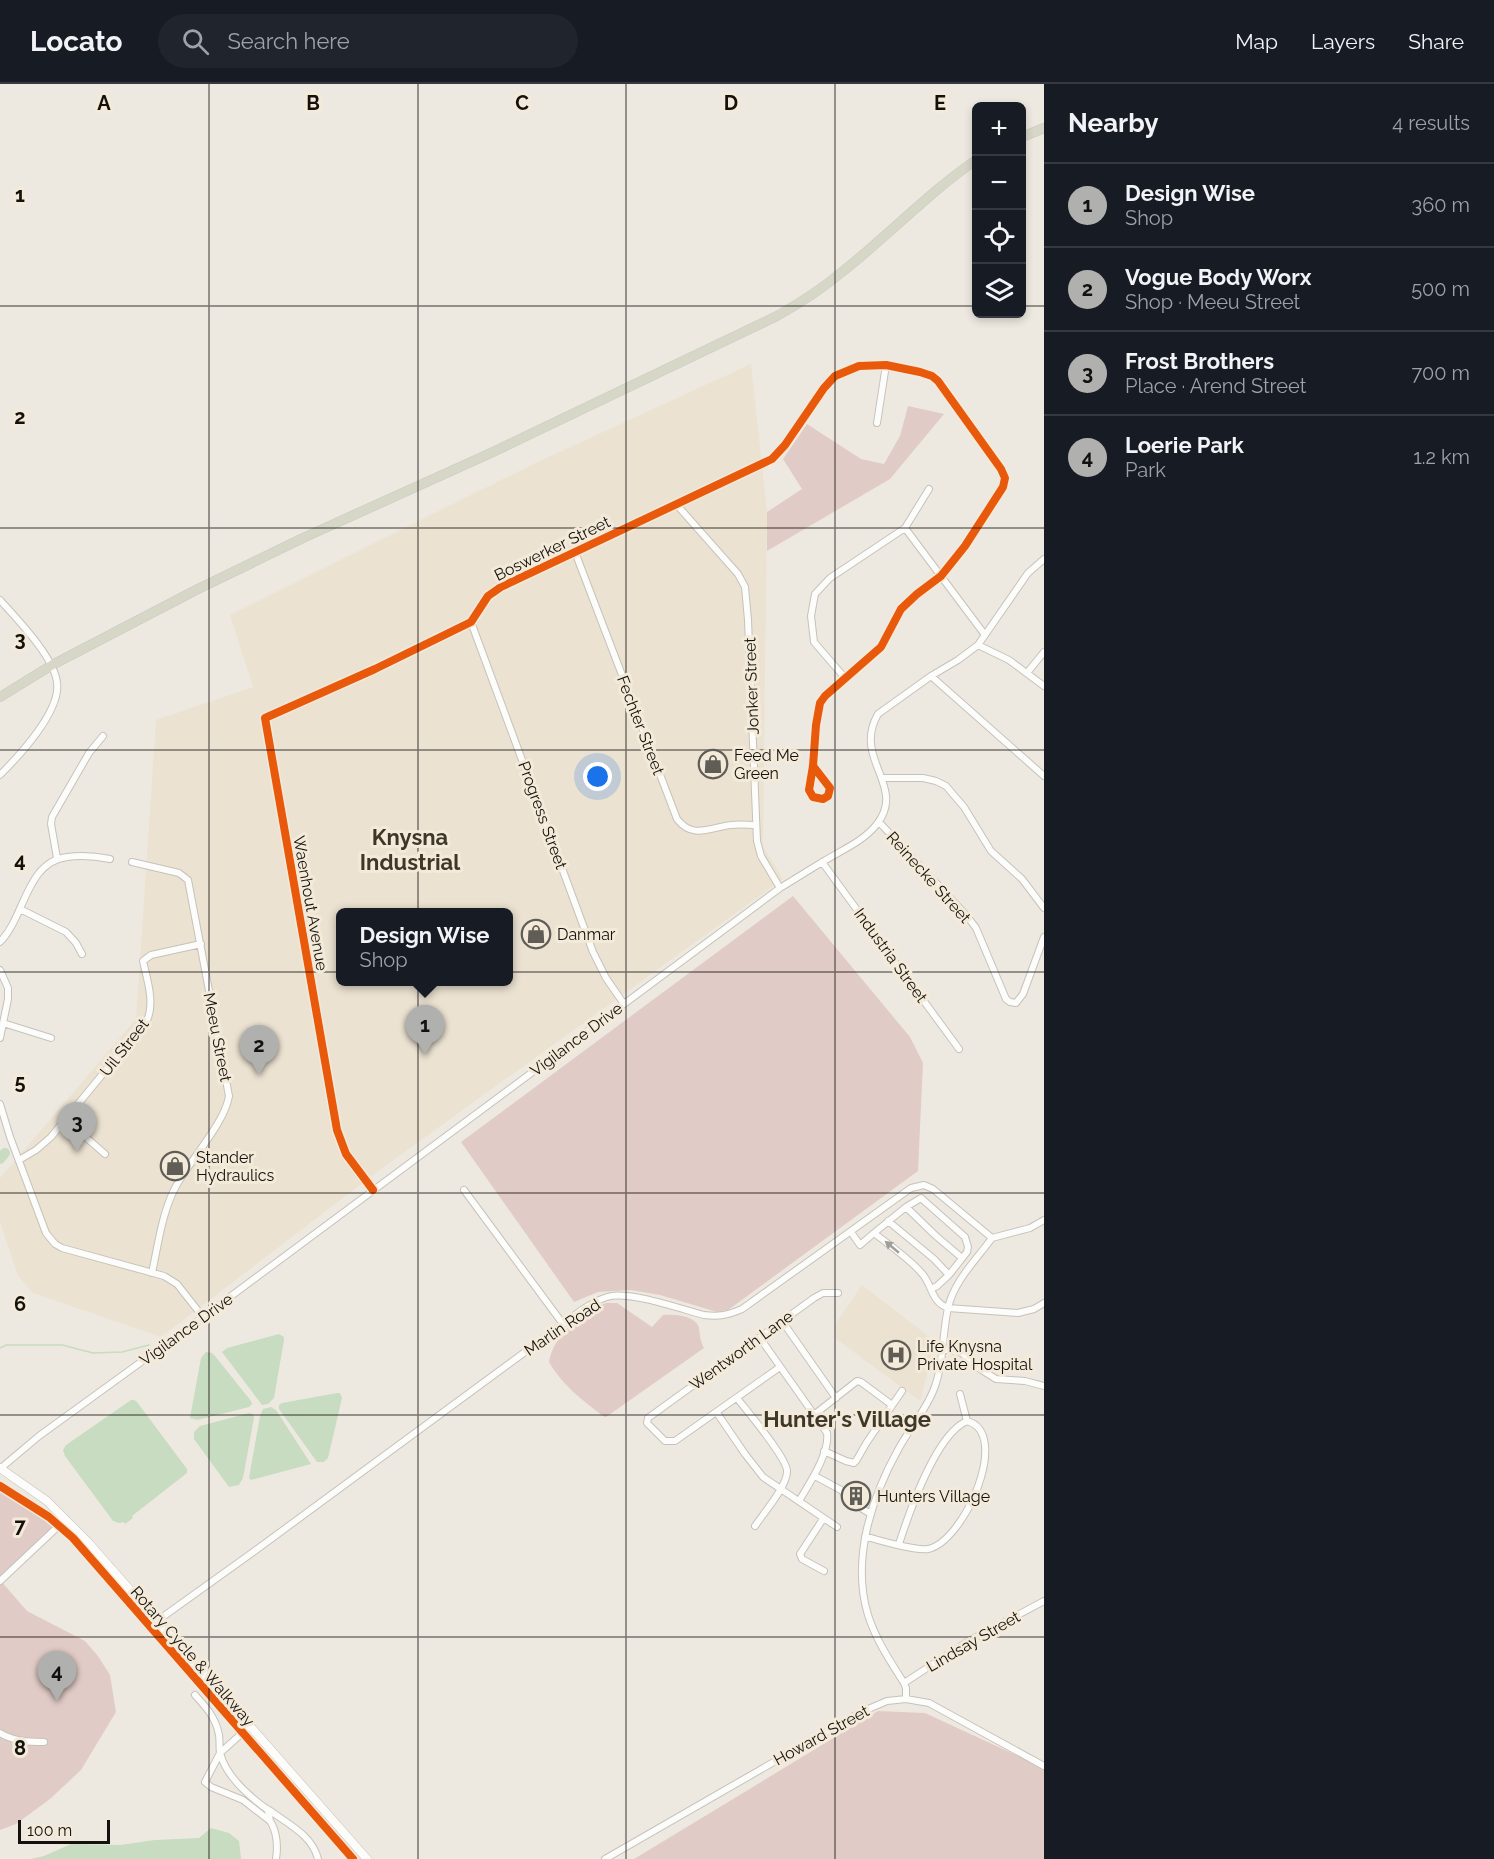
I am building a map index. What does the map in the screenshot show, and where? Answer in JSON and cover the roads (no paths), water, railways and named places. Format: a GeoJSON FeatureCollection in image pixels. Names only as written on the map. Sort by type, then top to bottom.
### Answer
{"type":"FeatureCollection","features":[{"type":"Feature","properties":{"kind":"highway"},"geometry":{"type":"LineString","coordinates":[[1026,135],[1044,128]]}},
{"type":"Feature","properties":{"kind":"highway"},"geometry":{"type":"LineString","coordinates":[[0,697],[52,665],[233,571],[503,447],[777,316],[843,272],[931,194],[972,163]]}},
{"type":"Feature","properties":{"kind":"street"},"geometry":{"type":"LineString","coordinates":[[813,766],[830,788],[828,796],[823,799],[813,797],[809,790],[820,704],[844,678],[881,647],[905,603],[941,576],[976,530],[1003,487],[1005,478],[1001,469],[938,381],[932,376],[886,365],[877,423]]}},
{"type":"Feature","properties":{"kind":"street","name":"Boswerker Street"},"geometry":{"type":"LineString","coordinates":[[265,718],[366,673],[471,622],[492,592],[764,464],[778,453],[835,376],[859,366],[886,365]]}},
{"type":"Feature","properties":{"kind":"street"},"geometry":{"type":"LineString","coordinates":[[844,678],[814,642],[811,616],[815,594],[830,578],[905,528],[929,489]]}},
{"type":"Feature","properties":{"kind":"street","name":"Jonker Street"},"geometry":{"type":"LineString","coordinates":[[676,504],[738,574],[745,587],[757,841],[761,856],[780,888]]}},
{"type":"Feature","properties":{"kind":"street"},"geometry":{"type":"LineString","coordinates":[[905,528],[986,635]]}},
{"type":"Feature","properties":{"kind":"street","name":"Fechter Street"},"geometry":{"type":"LineString","coordinates":[[575,552],[678,819],[682,825],[695,831],[730,825],[756,825]]}},
{"type":"Feature","properties":{"kind":"street"},"geometry":{"type":"LineString","coordinates":[[879,822],[886,805],[886,794],[883,778],[872,754],[870,734],[878,714],[931,675],[958,660],[978,645],[1028,573],[1044,559]]}},
{"type":"Feature","properties":{"kind":"street"},"geometry":{"type":"LineString","coordinates":[[0,600],[52,665],[56,675],[57,690],[51,707],[29,744],[0,775]]}},
{"type":"Feature","properties":{"kind":"street","name":"Progress Street"},"geometry":{"type":"LineString","coordinates":[[471,622],[593,952],[606,978],[624,1004]]}},
{"type":"Feature","properties":{"kind":"street"},"geometry":{"type":"LineString","coordinates":[[978,645],[997,653],[1044,686]]}},
{"type":"Feature","properties":{"kind":"street"},"geometry":{"type":"LineString","coordinates":[[1027,673],[1044,652]]}},
{"type":"Feature","properties":{"kind":"street"},"geometry":{"type":"LineString","coordinates":[[931,675],[1044,776]]}},
{"type":"Feature","properties":{"kind":"street","name":"Waenhout Avenue"},"geometry":{"type":"LineString","coordinates":[[265,718],[337,1130],[346,1154],[373,1190]]}},
{"type":"Feature","properties":{"kind":"street"},"geometry":{"type":"LineString","coordinates":[[57,858],[51,824],[52,817],[88,753],[103,736]]}},
{"type":"Feature","properties":{"kind":"street"},"geometry":{"type":"LineString","coordinates":[[883,778],[923,778],[946,786],[964,807],[991,851],[1022,879],[1044,908]]}},
{"type":"Feature","properties":{"kind":"street","name":"Vigilance Drive"},"geometry":{"type":"LineString","coordinates":[[0,1468],[39,1436],[203,1317],[780,888],[865,836],[879,822]]}},
{"type":"Feature","properties":{"kind":"street","name":"Reinecke Street"},"geometry":{"type":"LineString","coordinates":[[879,822],[976,928],[1006,999],[1013,1003],[1018,1001],[1044,937]]}},
{"type":"Feature","properties":{"kind":"street"},"geometry":{"type":"LineString","coordinates":[[0,942],[10,930],[39,872],[48,863],[57,858],[82,855],[110,859]]}},
{"type":"Feature","properties":{"kind":"street","name":"Meeu Street"},"geometry":{"type":"LineString","coordinates":[[132,862],[179,873],[188,880],[229,1096],[219,1121],[173,1191],[166,1209],[152,1273]]}},
{"type":"Feature","properties":{"kind":"street","name":"Industria Street"},"geometry":{"type":"LineString","coordinates":[[822,862],[959,1048]]}},
{"type":"Feature","properties":{"kind":"street"},"geometry":{"type":"LineString","coordinates":[[20,909],[66,932],[82,954]]}},
{"type":"Feature","properties":{"kind":"street","name":"Uil Street"},"geometry":{"type":"LineString","coordinates":[[19,1160],[43,1145],[66,1120],[147,1020],[151,1004],[143,961],[151,955],[201,944]]}},
{"type":"Feature","properties":{"kind":"street"},"geometry":{"type":"LineString","coordinates":[[0,970],[8,988],[0,1038]]}},
{"type":"Feature","properties":{"kind":"street"},"geometry":{"type":"LineString","coordinates":[[3,1023],[51,1038]]}},
{"type":"Feature","properties":{"kind":"street"},"geometry":{"type":"LineString","coordinates":[[0,1104],[46,1233],[55,1245],[164,1276],[177,1284],[203,1317]]}},
{"type":"Feature","properties":{"kind":"street"},"geometry":{"type":"LineString","coordinates":[[66,1120],[105,1154]]}},
{"type":"Feature","properties":{"kind":"street","name":"Marlin Road"},"geometry":{"type":"LineString","coordinates":[[157,1621],[266,1544],[562,1324],[607,1297],[624,1294],[704,1315],[728,1315],[742,1309],[911,1188],[924,1185],[954,1205],[992,1238]]}},
{"type":"Feature","properties":{"kind":"street"},"geometry":{"type":"LineString","coordinates":[[464,1190],[562,1324]]}},
{"type":"Feature","properties":{"kind":"street"},"geometry":{"type":"LineString","coordinates":[[851,1232],[860,1245],[921,1197],[965,1237],[968,1247],[967,1252],[949,1275],[938,1286],[931,1289]]}},
{"type":"Feature","properties":{"kind":"street"},"geometry":{"type":"LineString","coordinates":[[906,1207],[962,1258]]}},
{"type":"Feature","properties":{"kind":"street"},"geometry":{"type":"LineString","coordinates":[[906,1699],[904,1683],[880,1645],[867,1613],[862,1578],[865,1536],[871,1514],[889,1467],[930,1400],[938,1378],[948,1308],[956,1288],[992,1238],[1030,1228],[1044,1220]]}},
{"type":"Feature","properties":{"kind":"street"},"geometry":{"type":"LineString","coordinates":[[888,1221],[934,1259],[949,1275]]}},
{"type":"Feature","properties":{"kind":"street"},"geometry":{"type":"LineString","coordinates":[[874,1233],[922,1274],[932,1295],[948,1308],[1018,1313],[1034,1309],[1044,1303]]}},
{"type":"Feature","properties":{"kind":"street","name":"Wentworth Lane"},"geometry":{"type":"LineString","coordinates":[[717,1413],[676,1441],[665,1441],[648,1425],[648,1418],[820,1294],[838,1293]]}},
{"type":"Feature","properties":{"kind":"street"},"geometry":{"type":"LineString","coordinates":[[782,1321],[836,1398]]}},
{"type":"Feature","properties":{"kind":"street"},"geometry":{"type":"LineString","coordinates":[[760,1338],[827,1433],[827,1441],[815,1476],[799,1501]]}},
{"type":"Feature","properties":{"kind":"street"},"geometry":{"type":"LineString","coordinates":[[943,1349],[962,1353],[977,1367],[996,1379],[1025,1381],[1044,1386]]}},
{"type":"Feature","properties":{"kind":"street"},"geometry":{"type":"LineString","coordinates":[[780,1367],[717,1413],[760,1474],[837,1527]]}},
{"type":"Feature","properties":{"kind":"street"},"geometry":{"type":"LineString","coordinates":[[815,1414],[856,1381],[892,1405]]}},
{"type":"Feature","properties":{"kind":"street"},"geometry":{"type":"LineString","coordinates":[[824,1451],[846,1461],[856,1461],[902,1391]]}},
{"type":"Feature","properties":{"kind":"street"},"geometry":{"type":"LineString","coordinates":[[960,1394],[967,1421]]}},
{"type":"Feature","properties":{"kind":"street"},"geometry":{"type":"LineString","coordinates":[[737,1398],[785,1464],[787,1473],[780,1489],[755,1526]]}},
{"type":"Feature","properties":{"kind":"street"},"geometry":{"type":"LineString","coordinates":[[865,1536],[879,1542],[921,1549],[934,1547],[945,1540],[968,1509],[978,1488],[985,1446],[980,1430],[973,1423],[967,1421],[956,1427],[934,1457],[925,1473],[899,1544]]}},
{"type":"Feature","properties":{"kind":"street"},"geometry":{"type":"LineString","coordinates":[[0,1468],[46,1501],[66,1519],[367,1859]]}},
{"type":"Feature","properties":{"kind":"street"},"geometry":{"type":"LineString","coordinates":[[815,1476],[841,1490],[854,1504],[871,1514]]}},
{"type":"Feature","properties":{"kind":"street"},"geometry":{"type":"LineString","coordinates":[[0,1581],[66,1519]]}},
{"type":"Feature","properties":{"kind":"street"},"geometry":{"type":"LineString","coordinates":[[823,1519],[800,1554],[802,1559],[824,1571]]}},
{"type":"Feature","properties":{"kind":"street","name":"Lindsay Street"},"geometry":{"type":"LineString","coordinates":[[904,1683],[967,1642],[1044,1601]]}},
{"type":"Feature","properties":{"kind":"street"},"geometry":{"type":"LineString","coordinates":[[195,1695],[209,1711],[217,1726],[220,1753],[231,1775],[244,1790],[309,1840],[318,1859]]}},
{"type":"Feature","properties":{"kind":"street","name":"Howard Street"},"geometry":{"type":"LineString","coordinates":[[606,1859],[859,1713],[879,1704],[906,1699],[929,1703],[1044,1766]]}},
{"type":"Feature","properties":{"kind":"street"},"geometry":{"type":"LineString","coordinates":[[250,1726],[220,1753],[205,1780],[206,1785],[243,1800],[270,1821]]}},
{"type":"Feature","properties":{"kind":"street"},"geometry":{"type":"LineString","coordinates":[[0,1733],[8,1738],[25,1742],[44,1742]]}},
{"type":"Feature","properties":{"kind":"street"},"geometry":{"type":"LineString","coordinates":[[268,1810],[277,1843],[276,1859]]}},
{"type":"Feature","properties":{"kind":"waterway"},"geometry":{"type":"LineString","coordinates":[[0,1159],[5,1153]]}},
{"type":"Feature","properties":{"kind":"waterway"},"geometry":{"type":"LineString","coordinates":[[0,1348],[6,1345],[62,1345],[93,1353],[122,1352],[149,1345]]}},
{"type":"Feature","properties":{"kind":"place","name":"Feed Me Green"},"geometry":{"type":"Point","coordinates":[713,764]}},
{"type":"Feature","properties":{"kind":"place","name":"Danmar"},"geometry":{"type":"Point","coordinates":[536,934]}},
{"type":"Feature","properties":{"kind":"place","name":"Design Wise"},"geometry":{"type":"Point","coordinates":[425,1055]}},
{"type":"Feature","properties":{"kind":"place","name":"Vogue Body Worx"},"geometry":{"type":"Point","coordinates":[259,1075]}},
{"type":"Feature","properties":{"kind":"place","name":"Frost Brothers"},"geometry":{"type":"Point","coordinates":[77,1152]}},
{"type":"Feature","properties":{"kind":"place","name":"Stander Hydraulics"},"geometry":{"type":"Point","coordinates":[175,1166]}},
{"type":"Feature","properties":{"kind":"place","name":"Life Knysna Private Hospital"},"geometry":{"type":"Point","coordinates":[896,1355]}},
{"type":"Feature","properties":{"kind":"place","name":"Hunters Village"},"geometry":{"type":"Point","coordinates":[856,1496]}},
{"type":"Feature","properties":{"kind":"place","name":"Loerie Park"},"geometry":{"type":"Point","coordinates":[57,1701]}},
{"type":"Feature","properties":{"kind":"district","name":"Knysna Industrial"},"geometry":{"type":"Point","coordinates":[410,850]}},
{"type":"Feature","properties":{"kind":"district","name":"Hunter's Village"},"geometry":{"type":"Point","coordinates":[847,1419]}}]}
